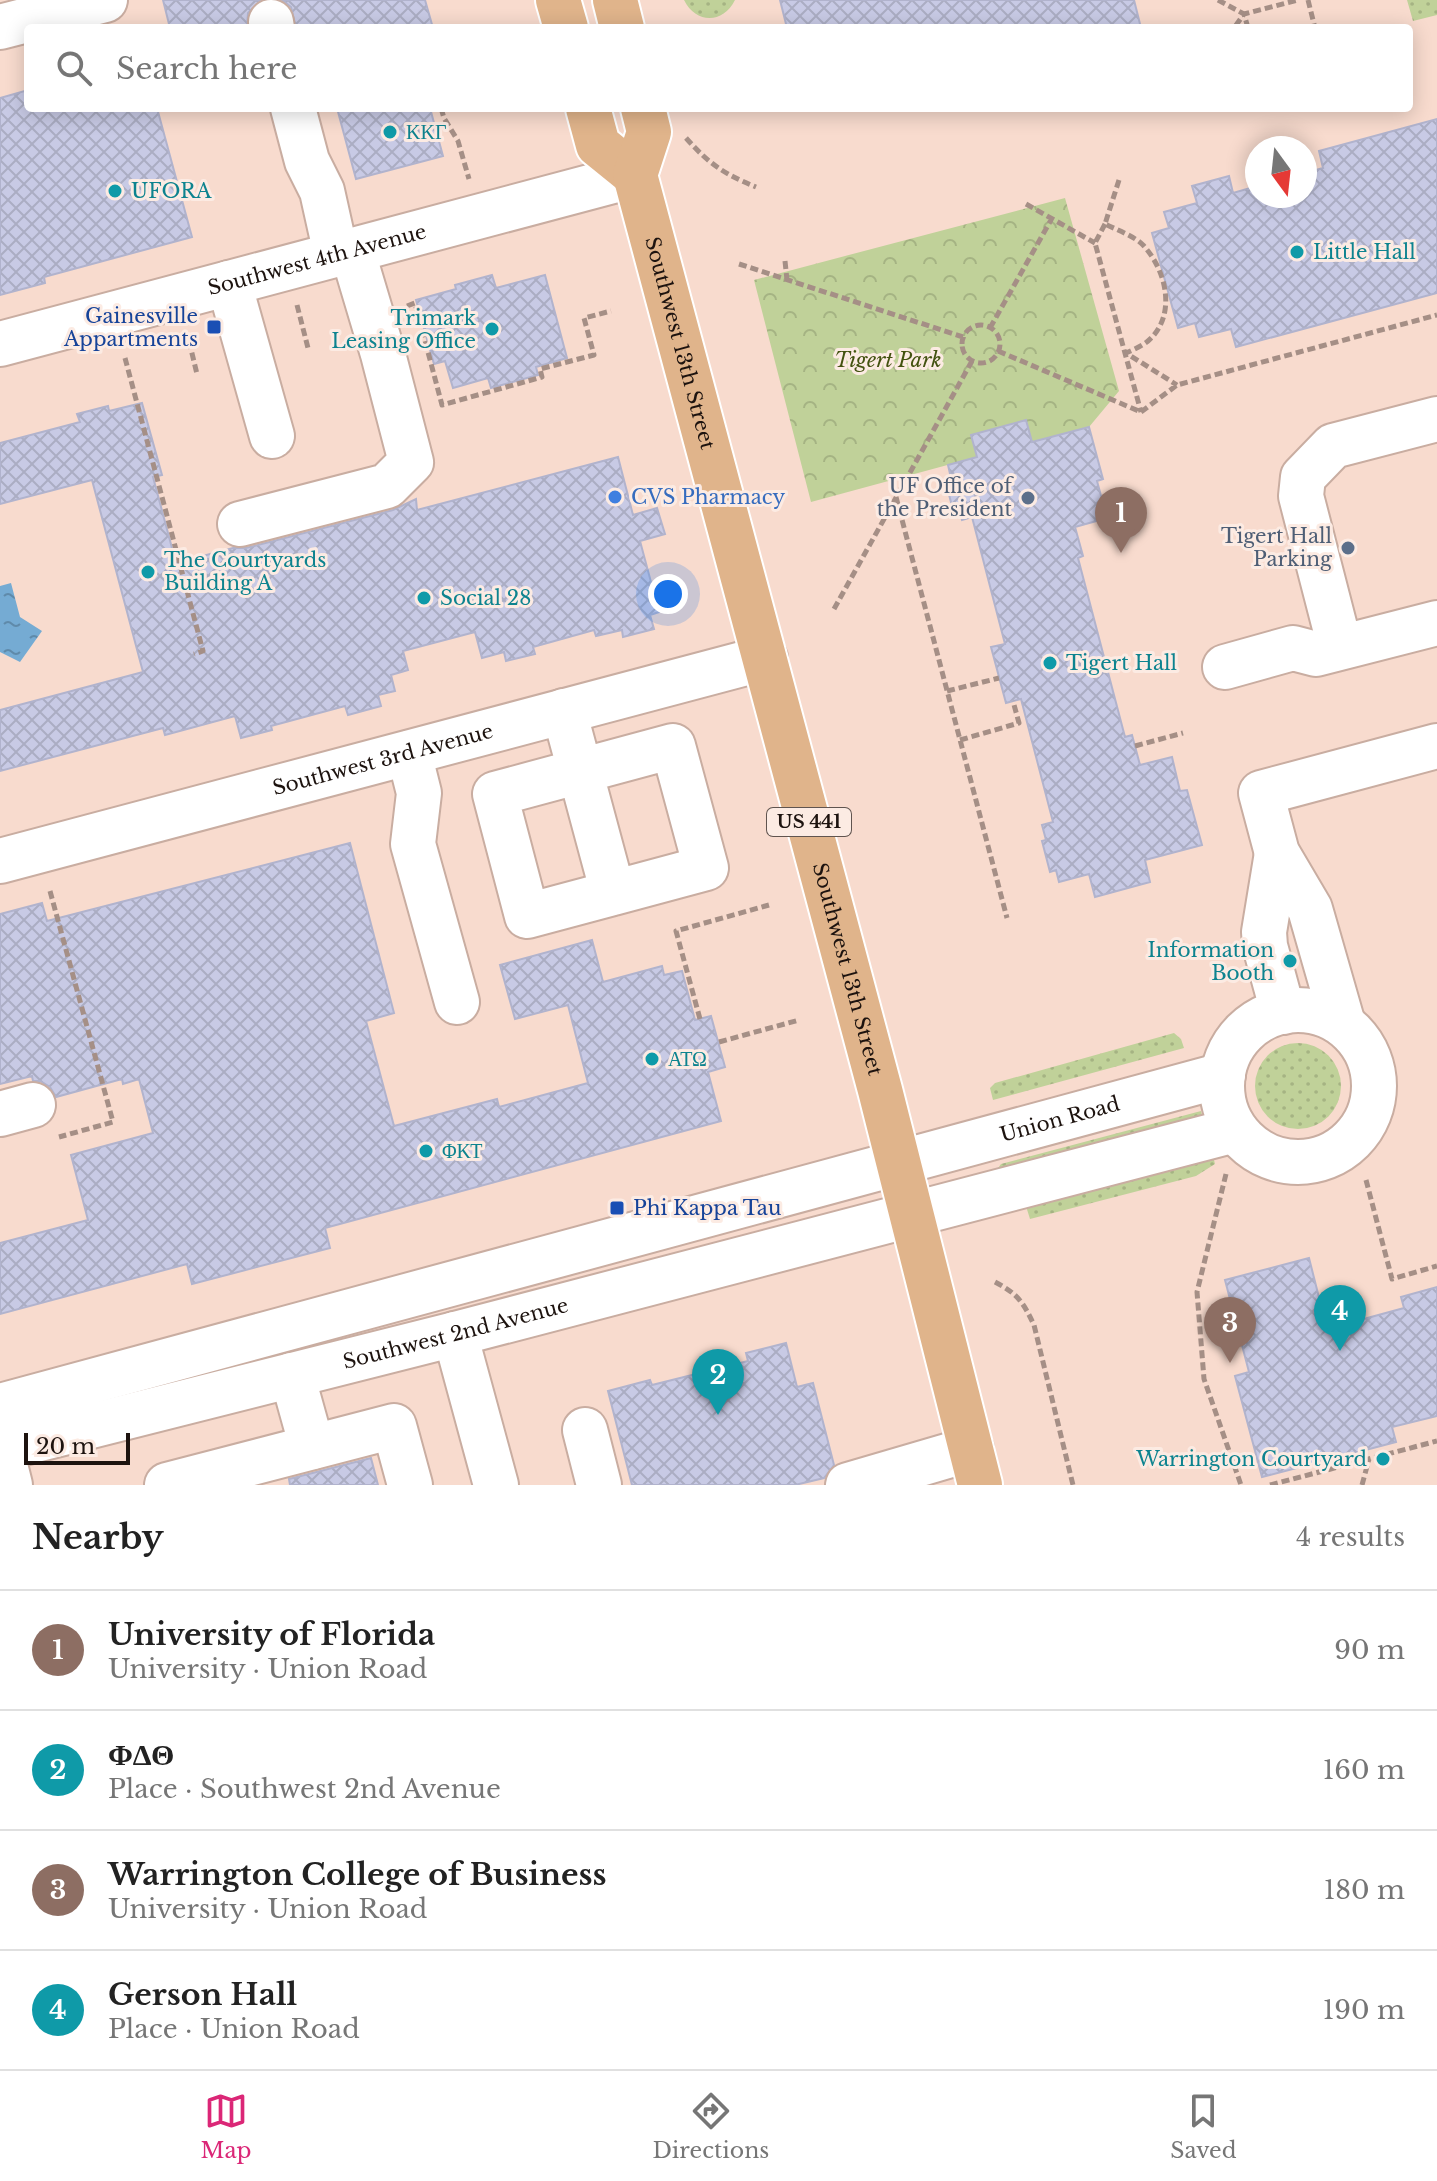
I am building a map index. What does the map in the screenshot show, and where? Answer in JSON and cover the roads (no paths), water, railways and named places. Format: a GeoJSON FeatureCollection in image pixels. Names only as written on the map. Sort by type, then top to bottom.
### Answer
{"type":"FeatureCollection","features":[{"type":"Feature","properties":{"kind":"main road"},"geometry":{"type":"LineString","coordinates":[[558,0],[565,24]]}},
{"type":"Feature","properties":{"kind":"main road"},"geometry":{"type":"LineString","coordinates":[[615,0],[621,24]]}},
{"type":"Feature","properties":{"kind":"main road"},"geometry":{"type":"LineString","coordinates":[[589,112],[598,145],[635,175],[649,132],[644,112]]}},
{"type":"Feature","properties":{"kind":"main road","name":"Southwest 13th Street"},"geometry":{"type":"LineString","coordinates":[[635,175],[898,1162],[975,1467]]}},
{"type":"Feature","properties":{"kind":"street"},"geometry":{"type":"LineString","coordinates":[[0,27],[105,0]]}},
{"type":"Feature","properties":{"kind":"street"},"geometry":{"type":"LineString","coordinates":[[240,524],[387,486],[411,462],[383,354],[322,191],[307,161],[294,112]]}},
{"type":"Feature","properties":{"kind":"street","name":"Southwest 4th Avenue"},"geometry":{"type":"LineString","coordinates":[[0,344],[635,175]]}},
{"type":"Feature","properties":{"kind":"street"},"geometry":{"type":"LineString","coordinates":[[229,283],[272,436]]}},
{"type":"Feature","properties":{"kind":"street"},"geometry":{"type":"LineString","coordinates":[[1328,651],[1301,496],[1303,477],[1333,446],[1437,419]]}},
{"type":"Feature","properties":{"kind":"street"},"geometry":{"type":"LineString","coordinates":[[1230,681],[1301,676],[1328,651],[1437,623]]}},
{"type":"Feature","properties":{"kind":"street","name":"Southwest 3rd Avenue"},"geometry":{"type":"LineString","coordinates":[[0,861],[765,658]]}},
{"type":"Feature","properties":{"kind":"street"},"geometry":{"type":"LineString","coordinates":[[564,711],[613,893]]}},
{"type":"Feature","properties":{"kind":"street"},"geometry":{"type":"LineString","coordinates":[[673,746],[706,868],[613,893],[527,916],[495,794],[673,746]]}},
{"type":"Feature","properties":{"kind":"street"},"geometry":{"type":"LineString","coordinates":[[1343,1024],[1318,1013],[1298,1010],[1283,1012],[1261,1020],[1244,1032],[1232,1047],[1223,1075],[1224,1105],[1235,1130],[1259,1151],[1277,1159],[1297,1161],[1317,1159],[1335,1152],[1351,1140],[1367,1115],[1374,1087],[1364,1049],[1343,1024],[1310,909],[1277,853],[1261,793],[1437,746]]}},
{"type":"Feature","properties":{"kind":"street"},"geometry":{"type":"LineString","coordinates":[[409,753],[419,793],[413,844],[457,1002]]}},
{"type":"Feature","properties":{"kind":"street"},"geometry":{"type":"LineString","coordinates":[[1277,853],[1264,932],[1283,1012]]}},
{"type":"Feature","properties":{"kind":"street","name":"Union Road"},"geometry":{"type":"LineString","coordinates":[[898,1162],[1223,1075]]}},
{"type":"Feature","properties":{"kind":"street"},"geometry":{"type":"LineString","coordinates":[[912,1216],[1235,1130]]}},
{"type":"Feature","properties":{"kind":"street"},"geometry":{"type":"LineString","coordinates":[[0,1406],[898,1162]]}},
{"type":"Feature","properties":{"kind":"street","name":"Southwest 2nd Avenue"},"geometry":{"type":"LineString","coordinates":[[4,1461],[292,1375],[912,1216]]}},
{"type":"Feature","properties":{"kind":"street"},"geometry":{"type":"LineString","coordinates":[[455,1334],[496,1485]]}},
{"type":"Feature","properties":{"kind":"street"},"geometry":{"type":"LineString","coordinates":[[292,1375],[312,1447]]}},
{"type":"Feature","properties":{"kind":"street"},"geometry":{"type":"LineString","coordinates":[[167,1485],[394,1426],[410,1485]]}},
{"type":"Feature","properties":{"kind":"street"},"geometry":{"type":"LineString","coordinates":[[585,1430],[599,1485]]}},
{"type":"Feature","properties":{"kind":"street"},"geometry":{"type":"LineString","coordinates":[[848,1485],[975,1467]]}},
{"type":"Feature","properties":{"kind":"water"},"geometry":{"type":"Polygon","coordinates":[[[11,583],[20,617],[42,631],[20,662],[0,652],[0,586],[11,583]]]}},
{"type":"Feature","properties":{"kind":"place","name":"ΚΚΓ"},"geometry":{"type":"Point","coordinates":[390,132]}},
{"type":"Feature","properties":{"kind":"place","name":"UFORA"},"geometry":{"type":"Point","coordinates":[115,191]}},
{"type":"Feature","properties":{"kind":"place","name":"Little Hall"},"geometry":{"type":"Point","coordinates":[1297,252]}},
{"type":"Feature","properties":{"kind":"place","name":"Gainesville Appartments"},"geometry":{"type":"Point","coordinates":[214,327]}},
{"type":"Feature","properties":{"kind":"place","name":"Trimark Leasing Office"},"geometry":{"type":"Point","coordinates":[492,329]}},
{"type":"Feature","properties":{"kind":"place","name":"CVS Pharmacy"},"geometry":{"type":"Point","coordinates":[615,497]}},
{"type":"Feature","properties":{"kind":"place","name":"UF Office of the President"},"geometry":{"type":"Point","coordinates":[1028,498]}},
{"type":"Feature","properties":{"kind":"place","name":"Tigert Hall Parking"},"geometry":{"type":"Point","coordinates":[1348,548]}},
{"type":"Feature","properties":{"kind":"place","name":"University of Florida"},"geometry":{"type":"Point","coordinates":[1121,553]}},
{"type":"Feature","properties":{"kind":"place","name":"The Courtyards Building A"},"geometry":{"type":"Point","coordinates":[148,572]}},
{"type":"Feature","properties":{"kind":"place","name":"Social 28"},"geometry":{"type":"Point","coordinates":[424,598]}},
{"type":"Feature","properties":{"kind":"place","name":"Tigert Hall"},"geometry":{"type":"Point","coordinates":[1050,663]}},
{"type":"Feature","properties":{"kind":"place","name":"Information Booth"},"geometry":{"type":"Point","coordinates":[1290,961]}},
{"type":"Feature","properties":{"kind":"place","name":"ΑΤΩ"},"geometry":{"type":"Point","coordinates":[652,1059]}},
{"type":"Feature","properties":{"kind":"place","name":"ΦΚΤ"},"geometry":{"type":"Point","coordinates":[426,1151]}},
{"type":"Feature","properties":{"kind":"place","name":"Phi Kappa Tau"},"geometry":{"type":"Point","coordinates":[617,1208]}},
{"type":"Feature","properties":{"kind":"place","name":"Gerson Hall"},"geometry":{"type":"Point","coordinates":[1340,1351]}},
{"type":"Feature","properties":{"kind":"place","name":"Warrington College of Business"},"geometry":{"type":"Point","coordinates":[1230,1363]}},
{"type":"Feature","properties":{"kind":"place","name":"ΦΔΘ"},"geometry":{"type":"Point","coordinates":[718,1415]}},
{"type":"Feature","properties":{"kind":"place","name":"Warrington Courtyard"},"geometry":{"type":"Point","coordinates":[1383,1459]}},
{"type":"Feature","properties":{"kind":"park label","name":"Tigert Park"},"geometry":{"type":"Point","coordinates":[888,360]}}]}
